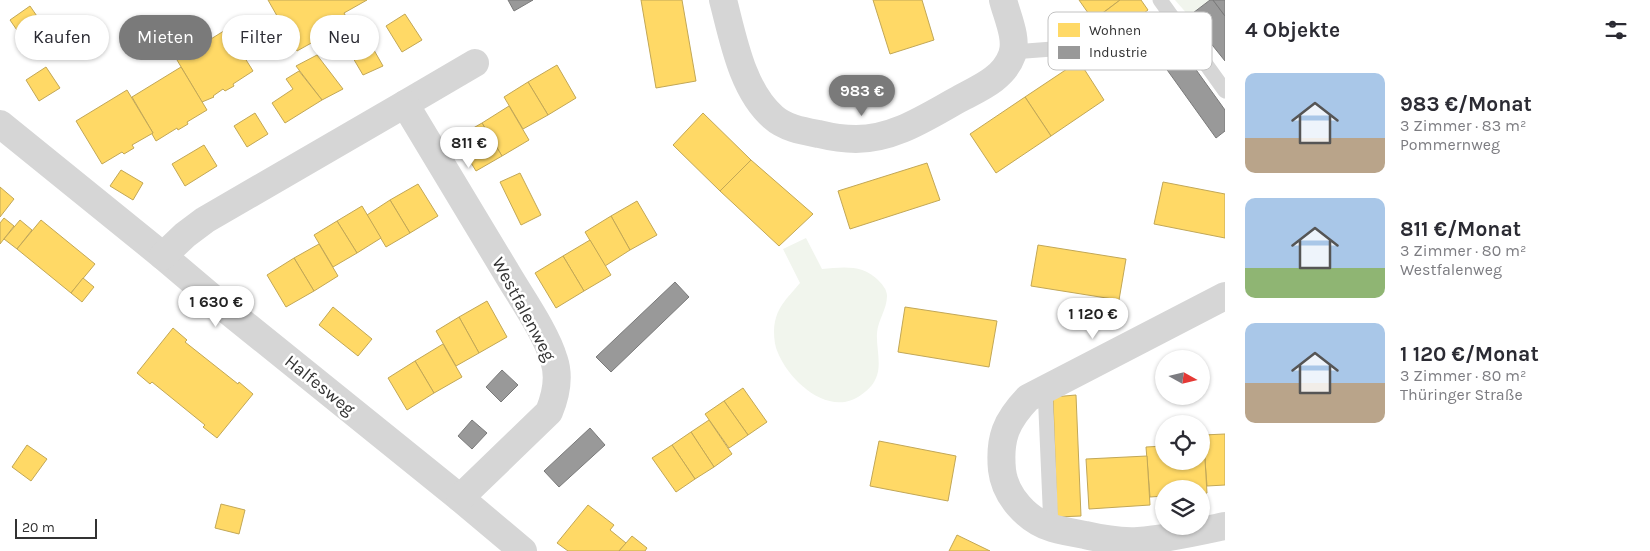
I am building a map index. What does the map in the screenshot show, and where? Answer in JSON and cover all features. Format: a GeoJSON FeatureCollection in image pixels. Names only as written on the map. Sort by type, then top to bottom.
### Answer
{"type":"FeatureCollection","features":[{"type":"Feature","properties":{"kind":"street"},"geometry":{"type":"LineString","coordinates":[[723,0],[738,53],[754,96],[774,118],[796,129],[823,135],[857,139],[872,138],[913,124],[992,80],[1002,72],[1013,52],[1013,40],[1003,0]]}},
{"type":"Feature","properties":{"kind":"street"},"geometry":{"type":"LineString","coordinates":[[163,256],[185,235],[205,220],[475,63]]}},
{"type":"Feature","properties":{"kind":"street","name":"Westfalenweg"},"geometry":{"type":"LineString","coordinates":[[405,104],[540,329],[554,360],[557,374],[554,400],[549,412],[460,498]]}},
{"type":"Feature","properties":{"kind":"street","name":"Halfesweg"},"geometry":{"type":"LineString","coordinates":[[0,124],[460,498],[522,551]]}},
{"type":"Feature","properties":{"kind":"street"},"geometry":{"type":"LineString","coordinates":[[1225,296],[1028,398],[1014,414],[1005,430],[1002,466],[1003,480],[1012,497],[1030,516],[1051,527],[1102,539],[1138,541],[1225,526]]}},
{"type":"Feature","properties":{"kind":"lane"},"geometry":{"type":"LineString","coordinates":[[1160,0],[1169,12]]}},
{"type":"Feature","properties":{"kind":"lane"},"geometry":{"type":"LineString","coordinates":[[1013,52],[1048,49]]}},
{"type":"Feature","properties":{"kind":"lane"},"geometry":{"type":"LineString","coordinates":[[1210,70],[1225,91]]}},
{"type":"Feature","properties":{"kind":"lane"},"geometry":{"type":"LineString","coordinates":[[1045,388],[1051,527]]}},
{"type":"Feature","properties":{"kind":"shaded area"},"geometry":{"type":"Polygon","coordinates":[[[1175,0],[1210,0],[1194,12],[1186,12],[1175,0]]]}},
{"type":"Feature","properties":{"kind":"shaded area"},"geometry":{"type":"Polygon","coordinates":[[[806,238],[822,269],[852,268],[866,271],[878,280],[886,292],[886,305],[877,333],[878,373],[872,385],[866,391],[849,401],[837,402],[812,394],[792,375],[776,348],[774,331],[779,310],[800,283],[783,249],[806,238]]]}},
{"type":"Feature","properties":{"kind":"building: Wohnen"},"geometry":{"type":"Polygon","coordinates":[[[268,0],[367,0],[344,13],[345,15],[310,15],[310,44],[300,49],[300,15],[277,15],[268,0]]]}},
{"type":"Feature","properties":{"kind":"building: Wohnen"},"geometry":{"type":"Polygon","coordinates":[[[641,0],[682,0],[696,81],[656,88],[641,0]]]}},
{"type":"Feature","properties":{"kind":"building: Wohnen"},"geometry":{"type":"Polygon","coordinates":[[[873,0],[922,0],[934,40],[890,54],[873,0]]]}},
{"type":"Feature","properties":{"kind":"building: Wohnen"},"geometry":{"type":"Polygon","coordinates":[[[1079,0],[1120,0],[1104,12],[1087,12],[1079,0]]]}},
{"type":"Feature","properties":{"kind":"building: Wohnen"},"geometry":{"type":"Polygon","coordinates":[[[1120,0],[1141,0],[1148,10],[1145,12],[1104,12],[1120,0]]]}},
{"type":"Feature","properties":{"kind":"building: Wohnen"},"geometry":{"type":"Polygon","coordinates":[[[30,6],[36,15],[17,15],[30,6]]]}},
{"type":"Feature","properties":{"kind":"building: Wohnen"},"geometry":{"type":"Polygon","coordinates":[[[405,14],[422,40],[402,52],[386,26],[405,14]]]}},
{"type":"Feature","properties":{"kind":"building: Wohnen"},"geometry":{"type":"Polygon","coordinates":[[[15,16],[15,27],[10,20],[15,16]]]}},
{"type":"Feature","properties":{"kind":"building: Wohnen"},"geometry":{"type":"Polygon","coordinates":[[[222,32],[222,60],[246,60],[253,71],[233,84],[234,86],[225,91],[223,89],[214,97],[202,102],[177,60],[212,60],[212,38],[222,32]]]}},
{"type":"Feature","properties":{"kind":"building: Wohnen"},"geometry":{"type":"Polygon","coordinates":[[[310,59],[321,60],[343,89],[322,100],[296,66],[310,59]]]}},
{"type":"Feature","properties":{"kind":"building: Wohnen"},"geometry":{"type":"Polygon","coordinates":[[[379,59],[383,66],[363,75],[354,60],[379,59]]]}},
{"type":"Feature","properties":{"kind":"building: Wohnen"},"geometry":{"type":"Polygon","coordinates":[[[557,65],[576,98],[548,115],[528,82],[557,65]]]}},
{"type":"Feature","properties":{"kind":"building: Wohnen"},"geometry":{"type":"Polygon","coordinates":[[[46,67],[60,88],[39,101],[26,80],[46,67]]]}},
{"type":"Feature","properties":{"kind":"building: Wohnen"},"geometry":{"type":"Polygon","coordinates":[[[181,67],[207,110],[187,122],[188,124],[178,130],[177,128],[156,141],[132,97],[181,67]]]}},
{"type":"Feature","properties":{"kind":"building: Wohnen"},"geometry":{"type":"Polygon","coordinates":[[[1066,70],[1085,70],[1104,100],[1051,136],[1025,97],[1066,70]]]}},
{"type":"Feature","properties":{"kind":"building: Wohnen"},"geometry":{"type":"Polygon","coordinates":[[[299,71],[322,100],[285,123],[272,103],[293,89],[286,79],[299,71]]]}},
{"type":"Feature","properties":{"kind":"building: Wohnen"},"geometry":{"type":"Polygon","coordinates":[[[528,82],[548,115],[523,129],[504,97],[528,82]]]}},
{"type":"Feature","properties":{"kind":"building: Wohnen"},"geometry":{"type":"Polygon","coordinates":[[[127,90],[153,133],[132,145],[134,148],[124,154],[122,152],[102,164],[76,121],[127,90]]]}},
{"type":"Feature","properties":{"kind":"building: Wohnen"},"geometry":{"type":"Polygon","coordinates":[[[1025,97],[1051,136],[996,173],[970,134],[1025,97]]]}},
{"type":"Feature","properties":{"kind":"building: Wohnen"},"geometry":{"type":"Polygon","coordinates":[[[509,106],[529,140],[502,156],[482,123],[509,106]]]}},
{"type":"Feature","properties":{"kind":"building: Wohnen"},"geometry":{"type":"Polygon","coordinates":[[[255,113],[268,134],[247,147],[234,126],[255,113]]]}},
{"type":"Feature","properties":{"kind":"building: Wohnen"},"geometry":{"type":"Polygon","coordinates":[[[703,113],[751,160],[720,191],[673,145],[703,113]]]}},
{"type":"Feature","properties":{"kind":"building: Wohnen"},"geometry":{"type":"Polygon","coordinates":[[[482,123],[502,156],[476,171],[456,138],[482,123]]]}},
{"type":"Feature","properties":{"kind":"building: Wohnen"},"geometry":{"type":"Polygon","coordinates":[[[204,145],[217,166],[185,186],[172,164],[204,145]]]}},
{"type":"Feature","properties":{"kind":"building: Wohnen"},"geometry":{"type":"Polygon","coordinates":[[[751,160],[813,214],[779,246],[720,191],[751,160]]]}},
{"type":"Feature","properties":{"kind":"building: Wohnen"},"geometry":{"type":"Polygon","coordinates":[[[927,163],[940,200],[850,229],[838,191],[927,163]]]}},
{"type":"Feature","properties":{"kind":"building: Wohnen"},"geometry":{"type":"Polygon","coordinates":[[[121,170],[143,183],[133,200],[110,186],[121,170]]]}},
{"type":"Feature","properties":{"kind":"building: Wohnen"},"geometry":{"type":"Polygon","coordinates":[[[520,173],[541,215],[521,225],[500,182],[520,173]]]}},
{"type":"Feature","properties":{"kind":"building: Wohnen"},"geometry":{"type":"Polygon","coordinates":[[[1163,182],[1225,194],[1225,238],[1154,224],[1163,182]]]}},
{"type":"Feature","properties":{"kind":"building: Wohnen"},"geometry":{"type":"Polygon","coordinates":[[[418,184],[438,216],[410,233],[390,200],[418,184]]]}},
{"type":"Feature","properties":{"kind":"building: Wohnen"},"geometry":{"type":"Polygon","coordinates":[[[0,187],[14,199],[0,217],[0,187]]]}},
{"type":"Feature","properties":{"kind":"building: Wohnen"},"geometry":{"type":"Polygon","coordinates":[[[390,200],[410,233],[386,247],[367,215],[390,200]]]}},
{"type":"Feature","properties":{"kind":"building: Wohnen"},"geometry":{"type":"Polygon","coordinates":[[[637,201],[657,235],[630,250],[611,216],[637,201]]]}},
{"type":"Feature","properties":{"kind":"building: Wohnen"},"geometry":{"type":"Polygon","coordinates":[[[362,206],[381,238],[357,253],[337,221],[362,206]]]}},
{"type":"Feature","properties":{"kind":"building: Wohnen"},"geometry":{"type":"Polygon","coordinates":[[[611,216],[630,250],[605,266],[585,232],[611,216]]]}},
{"type":"Feature","properties":{"kind":"building: Wohnen"},"geometry":{"type":"Polygon","coordinates":[[[4,218],[14,226],[0,244],[0,223],[4,218]]]}},
{"type":"Feature","properties":{"kind":"building: Wohnen"},"geometry":{"type":"Polygon","coordinates":[[[20,220],[32,230],[17,249],[4,239],[20,220]]]}},
{"type":"Feature","properties":{"kind":"building: Wohnen"},"geometry":{"type":"Polygon","coordinates":[[[41,220],[95,264],[71,293],[17,249],[41,220]]]}},
{"type":"Feature","properties":{"kind":"building: Wohnen"},"geometry":{"type":"Polygon","coordinates":[[[337,221],[357,253],[333,267],[314,235],[337,221]]]}},
{"type":"Feature","properties":{"kind":"building: Wohnen"},"geometry":{"type":"Polygon","coordinates":[[[590,240],[611,275],[584,291],[563,256],[590,240]]]}},
{"type":"Feature","properties":{"kind":"building: Wohnen"},"geometry":{"type":"Polygon","coordinates":[[[319,244],[338,276],[314,291],[294,258],[319,244]]]}},
{"type":"Feature","properties":{"kind":"building: Wohnen"},"geometry":{"type":"Polygon","coordinates":[[[1038,245],[1126,259],[1119,300],[1031,286],[1038,245]]]}},
{"type":"Feature","properties":{"kind":"building: Wohnen"},"geometry":{"type":"Polygon","coordinates":[[[563,256],[584,291],[556,308],[535,273],[563,256]]]}},
{"type":"Feature","properties":{"kind":"building: Wohnen"},"geometry":{"type":"Polygon","coordinates":[[[294,258],[314,291],[286,307],[267,275],[294,258]]]}},
{"type":"Feature","properties":{"kind":"building: Wohnen"},"geometry":{"type":"Polygon","coordinates":[[[83,278],[94,287],[82,302],[71,293],[83,278]]]}},
{"type":"Feature","properties":{"kind":"building: Wohnen"},"geometry":{"type":"Polygon","coordinates":[[[487,301],[507,337],[479,353],[459,317],[487,301]]]}},
{"type":"Feature","properties":{"kind":"building: Wohnen"},"geometry":{"type":"Polygon","coordinates":[[[333,307],[372,339],[358,356],[319,325],[333,307]]]}},
{"type":"Feature","properties":{"kind":"building: Wohnen"},"geometry":{"type":"Polygon","coordinates":[[[905,307],[997,321],[989,367],[898,352],[905,307]]]}},
{"type":"Feature","properties":{"kind":"building: Wohnen"},"geometry":{"type":"Polygon","coordinates":[[[459,317],[479,353],[456,366],[436,331],[459,317]]]}},
{"type":"Feature","properties":{"kind":"building: Wohnen"},"geometry":{"type":"Polygon","coordinates":[[[173,328],[187,340],[185,342],[253,394],[217,438],[203,427],[205,425],[152,382],[150,384],[137,373],[173,328]]]}},
{"type":"Feature","properties":{"kind":"building: Wohnen"},"geometry":{"type":"Polygon","coordinates":[[[443,344],[462,377],[434,393],[415,361],[443,344]]]}},
{"type":"Feature","properties":{"kind":"building: Wohnen"},"geometry":{"type":"Polygon","coordinates":[[[415,361],[434,393],[407,410],[388,378],[415,361]]]}},
{"type":"Feature","properties":{"kind":"building: Wohnen"},"geometry":{"type":"Polygon","coordinates":[[[743,388],[767,422],[748,435],[724,401],[743,388]]]}},
{"type":"Feature","properties":{"kind":"building: Wohnen"},"geometry":{"type":"Polygon","coordinates":[[[1076,395],[1081,516],[1057,517],[1053,397],[1076,395]]]}},
{"type":"Feature","properties":{"kind":"building: Wohnen"},"geometry":{"type":"Polygon","coordinates":[[[724,401],[748,435],[729,448],[705,414],[724,401]]]}},
{"type":"Feature","properties":{"kind":"building: Wohnen"},"geometry":{"type":"Polygon","coordinates":[[[709,420],[732,454],[714,467],[691,432],[709,420]]]}},
{"type":"Feature","properties":{"kind":"building: Wohnen"},"geometry":{"type":"Polygon","coordinates":[[[691,432],[714,467],[695,479],[672,445],[691,432]]]}},
{"type":"Feature","properties":{"kind":"building: Wohnen"},"geometry":{"type":"Polygon","coordinates":[[[1225,434],[1225,485],[1210,486],[1210,480],[1207,480],[1206,470],[1210,470],[1210,435],[1225,434]]]}},
{"type":"Feature","properties":{"kind":"building: Wohnen"},"geometry":{"type":"Polygon","coordinates":[[[879,441],[956,456],[948,501],[870,486],[879,441]]]}},
{"type":"Feature","properties":{"kind":"building: Wohnen"},"geometry":{"type":"Polygon","coordinates":[[[27,445],[47,459],[31,481],[12,467],[27,445]]]}},
{"type":"Feature","properties":{"kind":"building: Wohnen"},"geometry":{"type":"Polygon","coordinates":[[[672,445],[695,479],[676,492],[652,458],[672,445]]]}},
{"type":"Feature","properties":{"kind":"building: Wohnen"},"geometry":{"type":"Polygon","coordinates":[[[1155,446],[1155,470],[1206,470],[1206,480],[1155,480],[1155,497],[1150,497],[1146,447],[1155,446]]]}},
{"type":"Feature","properties":{"kind":"building: Wohnen"},"geometry":{"type":"Polygon","coordinates":[[[1147,456],[1150,505],[1089,509],[1086,459],[1147,456]]]}},
{"type":"Feature","properties":{"kind":"building: Wohnen"},"geometry":{"type":"Polygon","coordinates":[[[221,504],[245,510],[239,534],[215,528],[221,504]]]}},
{"type":"Feature","properties":{"kind":"building: Wohnen"},"geometry":{"type":"Polygon","coordinates":[[[588,505],[614,525],[610,530],[626,543],[619,551],[568,551],[557,543],[588,505]]]}},
{"type":"Feature","properties":{"kind":"building: Wohnen"},"geometry":{"type":"Polygon","coordinates":[[[957,535],[990,551],[949,551],[957,535]]]}},
{"type":"Feature","properties":{"kind":"building: Wohnen"},"geometry":{"type":"Polygon","coordinates":[[[632,536],[647,548],[645,551],[619,551],[632,536]]]}},
{"type":"Feature","properties":{"kind":"building: Industrie"},"geometry":{"type":"Polygon","coordinates":[[[508,0],[533,0],[514,11],[508,0]]]}},
{"type":"Feature","properties":{"kind":"building: Industrie"},"geometry":{"type":"Polygon","coordinates":[[[1210,0],[1213,0],[1225,16],[1225,61],[1212,45],[1212,12],[1194,12],[1210,0]]]}},
{"type":"Feature","properties":{"kind":"building: Industrie"},"geometry":{"type":"Polygon","coordinates":[[[1213,0],[1225,0],[1225,16],[1213,0]]]}},
{"type":"Feature","properties":{"kind":"building: Industrie"},"geometry":{"type":"Polygon","coordinates":[[[1167,70],[1196,70],[1225,110],[1225,131],[1216,138],[1167,70]]]}},
{"type":"Feature","properties":{"kind":"building: Industrie"},"geometry":{"type":"Polygon","coordinates":[[[675,282],[689,297],[611,372],[596,357],[675,282]]]}},
{"type":"Feature","properties":{"kind":"building: Industrie"},"geometry":{"type":"Polygon","coordinates":[[[502,370],[518,385],[501,402],[486,387],[502,370]]]}},
{"type":"Feature","properties":{"kind":"building: Industrie"},"geometry":{"type":"Polygon","coordinates":[[[472,420],[487,433],[472,449],[458,436],[472,420]]]}},
{"type":"Feature","properties":{"kind":"building: Industrie"},"geometry":{"type":"Polygon","coordinates":[[[590,428],[605,445],[559,487],[544,471],[590,428]]]}}]}
